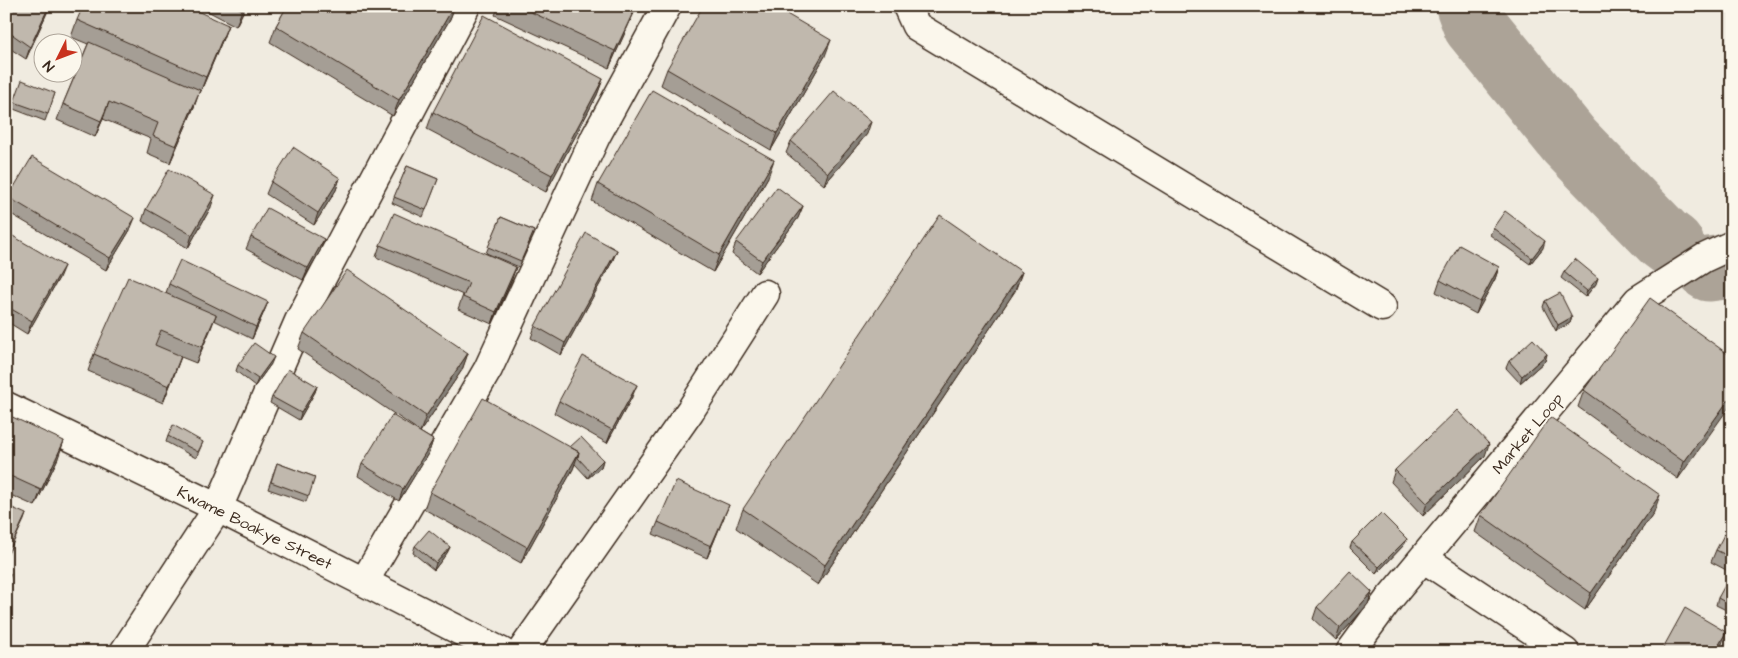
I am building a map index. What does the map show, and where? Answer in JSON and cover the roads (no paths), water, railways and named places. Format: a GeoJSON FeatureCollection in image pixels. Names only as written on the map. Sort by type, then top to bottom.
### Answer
{"type":"FeatureCollection","features":[{"type":"Feature","properties":{"kind":"street"},"geometry":{"type":"LineString","coordinates":[[124,652],[218,508],[299,321],[334,276],[466,6]]}},
{"type":"Feature","properties":{"kind":"street"},"geometry":{"type":"LineString","coordinates":[[364,582],[488,369],[596,136],[667,6]]}},
{"type":"Feature","properties":{"kind":"street"},"geometry":{"type":"LineString","coordinates":[[907,6],[916,26],[1382,307]]}},
{"type":"Feature","properties":{"kind":"street","name":"Market Loop"},"geometry":{"type":"LineString","coordinates":[[1350,652],[1389,599],[1638,300],[1704,258],[1732,245]]}},
{"type":"Feature","properties":{"kind":"street"},"geometry":{"type":"LineString","coordinates":[[521,652],[690,411],[765,294]]}},
{"type":"Feature","properties":{"kind":"street"},"geometry":{"type":"LineString","coordinates":[[463,354],[488,369]]}},
{"type":"Feature","properties":{"kind":"street","name":"Kwame Boakye Street"},"geometry":{"type":"LineString","coordinates":[[6,406],[218,508],[502,652]]}},
{"type":"Feature","properties":{"kind":"street"},"geometry":{"type":"LineString","coordinates":[[1423,558],[1565,652]]}},
{"type":"Feature","properties":{"kind":"waterway"},"geometry":{"type":"LineString","coordinates":[[1468,6],[1475,25],[1570,142],[1672,245]]}},
{"type":"Feature","properties":{"kind":"waterway"},"geometry":{"type":"LineString","coordinates":[[1709,269],[1732,266]]}}]}
